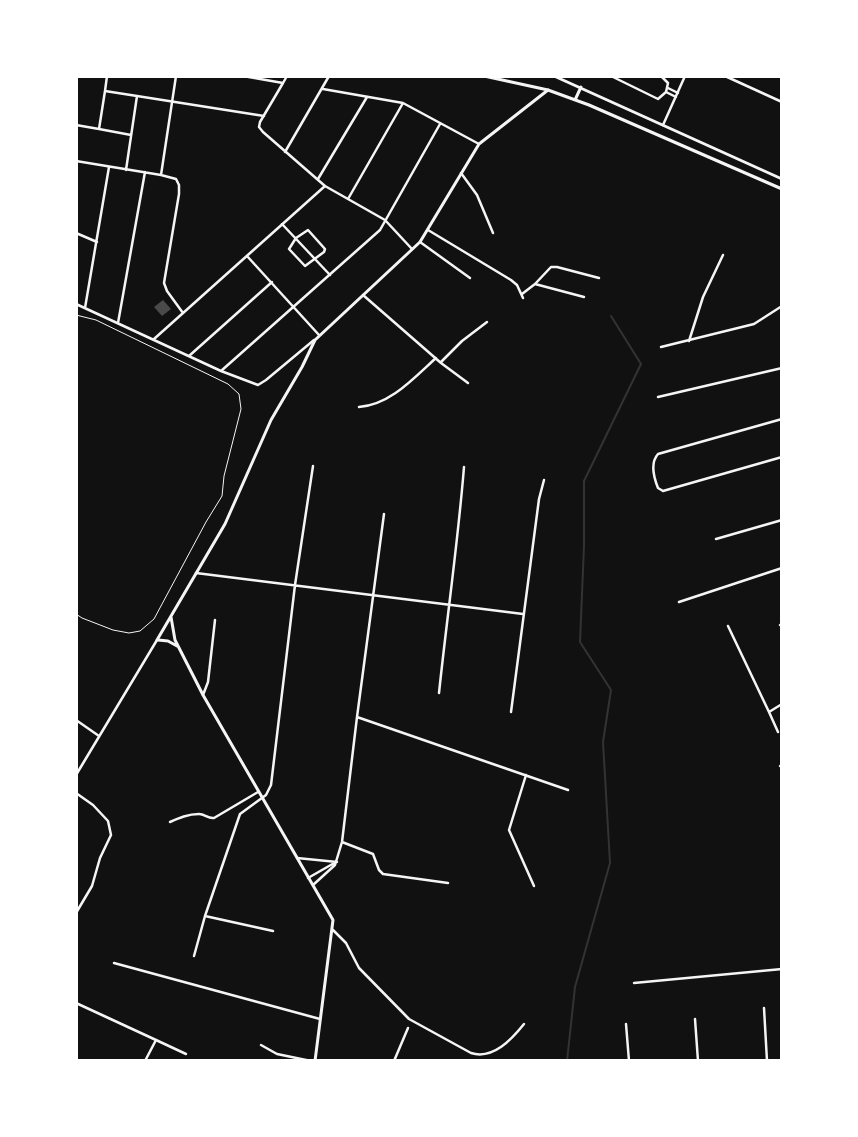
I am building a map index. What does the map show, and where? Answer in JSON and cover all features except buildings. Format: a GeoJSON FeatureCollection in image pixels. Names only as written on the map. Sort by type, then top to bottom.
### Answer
{"type":"FeatureCollection","features":[{"type":"Feature","properties":{"kind":"street"},"geometry":{"type":"LineString","coordinates":[[98,129],[107,76]]}},
{"type":"Feature","properties":{"kind":"street"},"geometry":{"type":"LineString","coordinates":[[161,175],[176,76]]}},
{"type":"Feature","properties":{"kind":"street"},"geometry":{"type":"LineString","coordinates":[[244,76],[283,83]]}},
{"type":"Feature","properties":{"kind":"street"},"geometry":{"type":"LineString","coordinates":[[287,76],[259,124],[261,130],[326,186],[385,220],[412,249]]}},
{"type":"Feature","properties":{"kind":"street"},"geometry":{"type":"LineString","coordinates":[[285,152],[330,76]]}},
{"type":"Feature","properties":{"kind":"street"},"geometry":{"type":"LineString","coordinates":[[484,76],[548,90],[589,104],[782,189]]}},
{"type":"Feature","properties":{"kind":"street"},"geometry":{"type":"LineString","coordinates":[[554,76],[782,179]]}},
{"type":"Feature","properties":{"kind":"street"},"geometry":{"type":"LineString","coordinates":[[592,76],[597,76]]}},
{"type":"Feature","properties":{"kind":"street"},"geometry":{"type":"LineString","coordinates":[[611,76],[658,99],[668,88],[668,82],[661,76]]}},
{"type":"Feature","properties":{"kind":"street"},"geometry":{"type":"LineString","coordinates":[[663,125],[685,76]]}},
{"type":"Feature","properties":{"kind":"street"},"geometry":{"type":"LineString","coordinates":[[725,76],[782,102]]}},
{"type":"Feature","properties":{"kind":"street"},"geometry":{"type":"LineString","coordinates":[[537,98],[538,88]]}},
{"type":"Feature","properties":{"kind":"street"},"geometry":{"type":"LineString","coordinates":[[575,100],[582,88]]}},
{"type":"Feature","properties":{"kind":"street"},"geometry":{"type":"LineString","coordinates":[[668,88],[678,92]]}},
{"type":"Feature","properties":{"kind":"street"},"geometry":{"type":"LineString","coordinates":[[323,89],[403,103],[479,144]]}},
{"type":"Feature","properties":{"kind":"street"},"geometry":{"type":"LineString","coordinates":[[105,90],[264,116]]}},
{"type":"Feature","properties":{"kind":"street"},"geometry":{"type":"LineString","coordinates":[[76,775],[225,524],[271,420],[288,393],[315,340],[420,242],[479,144],[548,90]]}},
{"type":"Feature","properties":{"kind":"street"},"geometry":{"type":"LineString","coordinates":[[666,92],[676,97]]}},
{"type":"Feature","properties":{"kind":"street"},"geometry":{"type":"LineString","coordinates":[[126,170],[137,96]]}},
{"type":"Feature","properties":{"kind":"street"},"geometry":{"type":"LineString","coordinates":[[318,180],[367,97]]}},
{"type":"Feature","properties":{"kind":"street"},"geometry":{"type":"LineString","coordinates":[[348,198],[403,103]]}},
{"type":"Feature","properties":{"kind":"street"},"geometry":{"type":"LineString","coordinates":[[221,371],[380,230],[440,124]]}},
{"type":"Feature","properties":{"kind":"street"},"geometry":{"type":"LineString","coordinates":[[76,125],[131,135]]}},
{"type":"Feature","properties":{"kind":"street"},"geometry":{"type":"LineString","coordinates":[[76,161],[172,177],[178,182],[178,209],[164,283],[183,313]]}},
{"type":"Feature","properties":{"kind":"street"},"geometry":{"type":"LineString","coordinates":[[85,308],[109,167]]}},
{"type":"Feature","properties":{"kind":"street"},"geometry":{"type":"LineString","coordinates":[[118,323],[145,172]]}},
{"type":"Feature","properties":{"kind":"street"},"geometry":{"type":"LineString","coordinates":[[460,173],[466,177],[477,195],[493,233]]}},
{"type":"Feature","properties":{"kind":"street"},"geometry":{"type":"LineString","coordinates":[[154,339],[326,186]]}},
{"type":"Feature","properties":{"kind":"street"},"geometry":{"type":"LineString","coordinates":[[282,224],[330,275]]}},
{"type":"Feature","properties":{"kind":"street"},"geometry":{"type":"LineString","coordinates":[[306,230],[311,232],[325,249],[316,259],[307,266],[302,264],[289,249],[296,238],[306,230]]}},
{"type":"Feature","properties":{"kind":"street"},"geometry":{"type":"LineString","coordinates":[[428,230],[505,276],[517,285],[522,296],[552,267],[599,278]]}},
{"type":"Feature","properties":{"kind":"street"},"geometry":{"type":"LineString","coordinates":[[76,233],[97,242]]}},
{"type":"Feature","properties":{"kind":"street"},"geometry":{"type":"LineString","coordinates":[[420,242],[470,278]]}},
{"type":"Feature","properties":{"kind":"street"},"geometry":{"type":"LineString","coordinates":[[689,341],[703,297],[723,255]]}},
{"type":"Feature","properties":{"kind":"street"},"geometry":{"type":"LineString","coordinates":[[247,256],[319,335]]}},
{"type":"Feature","properties":{"kind":"street"},"geometry":{"type":"LineString","coordinates":[[189,356],[272,282]]}},
{"type":"Feature","properties":{"kind":"street"},"geometry":{"type":"LineString","coordinates":[[535,284],[584,297]]}},
{"type":"Feature","properties":{"kind":"street"},"geometry":{"type":"LineString","coordinates":[[363,295],[441,363],[468,383]]}},
{"type":"Feature","properties":{"kind":"street"},"geometry":{"type":"LineString","coordinates":[[76,304],[221,371],[253,383],[260,384],[315,340]]}},
{"type":"Feature","properties":{"kind":"street"},"geometry":{"type":"LineString","coordinates":[[661,347],[754,324],[782,306]]}},
{"type":"Feature","properties":{"kind":"street"},"geometry":{"type":"LineString","coordinates":[[441,363],[462,342],[487,322]]}},
{"type":"Feature","properties":{"kind":"street"},"geometry":{"type":"LineString","coordinates":[[359,407],[376,404],[392,396],[436,358]]}},
{"type":"Feature","properties":{"kind":"street"},"geometry":{"type":"LineString","coordinates":[[658,396],[782,368]]}},
{"type":"Feature","properties":{"kind":"street"},"geometry":{"type":"LineString","coordinates":[[782,419],[658,454],[654,460],[658,488],[663,490],[782,458]]}},
{"type":"Feature","properties":{"kind":"street"},"geometry":{"type":"LineString","coordinates":[[194,956],[205,916],[240,814],[268,792],[273,773],[295,585],[313,466]]}},
{"type":"Feature","properties":{"kind":"street"},"geometry":{"type":"LineString","coordinates":[[439,693],[464,467]]}},
{"type":"Feature","properties":{"kind":"street"},"geometry":{"type":"LineString","coordinates":[[511,712],[539,500],[544,480]]}},
{"type":"Feature","properties":{"kind":"street"},"geometry":{"type":"LineString","coordinates":[[313,885],[337,862],[342,842],[384,514]]}},
{"type":"Feature","properties":{"kind":"street"},"geometry":{"type":"LineString","coordinates":[[716,539],[782,520]]}},
{"type":"Feature","properties":{"kind":"street"},"geometry":{"type":"LineString","coordinates":[[680,602],[782,568]]}},
{"type":"Feature","properties":{"kind":"street"},"geometry":{"type":"LineString","coordinates":[[196,573],[524,614]]}},
{"type":"Feature","properties":{"kind":"street"},"geometry":{"type":"LineString","coordinates":[[171,616],[172,627],[178,646],[203,694],[331,916],[333,930],[313,1061],[277,1054],[261,1045]]}},
{"type":"Feature","properties":{"kind":"street"},"geometry":{"type":"LineString","coordinates":[[203,694],[208,682],[215,620]]}},
{"type":"Feature","properties":{"kind":"street"},"geometry":{"type":"LineString","coordinates":[[728,626],[778,732]]}},
{"type":"Feature","properties":{"kind":"street"},"geometry":{"type":"LineString","coordinates":[[157,640],[168,640],[178,646]]}},
{"type":"Feature","properties":{"kind":"street"},"geometry":{"type":"LineString","coordinates":[[769,712],[782,704]]}},
{"type":"Feature","properties":{"kind":"street"},"geometry":{"type":"LineString","coordinates":[[357,717],[568,790]]}},
{"type":"Feature","properties":{"kind":"street"},"geometry":{"type":"LineString","coordinates":[[76,720],[99,736]]}},
{"type":"Feature","properties":{"kind":"street"},"geometry":{"type":"LineString","coordinates":[[526,775],[509,830],[534,886]]}},
{"type":"Feature","properties":{"kind":"street"},"geometry":{"type":"LineString","coordinates":[[170,822],[185,815],[199,814],[214,818],[258,792]]}},
{"type":"Feature","properties":{"kind":"street"},"geometry":{"type":"LineString","coordinates":[[76,793],[93,805],[108,821],[111,834],[100,858],[92,886],[76,913]]}},
{"type":"Feature","properties":{"kind":"street"},"geometry":{"type":"LineString","coordinates":[[342,842],[373,854],[379,870],[384,874],[448,883]]}},
{"type":"Feature","properties":{"kind":"street"},"geometry":{"type":"LineString","coordinates":[[296,858],[337,862]]}},
{"type":"Feature","properties":{"kind":"street"},"geometry":{"type":"LineString","coordinates":[[308,878],[337,862]]}},
{"type":"Feature","properties":{"kind":"street"},"geometry":{"type":"LineString","coordinates":[[205,916],[273,930]]}},
{"type":"Feature","properties":{"kind":"street"},"geometry":{"type":"LineString","coordinates":[[333,930],[346,943],[359,968],[409,1019],[471,1053],[479,1055],[496,1050],[511,1040],[524,1024]]}},
{"type":"Feature","properties":{"kind":"street"},"geometry":{"type":"LineString","coordinates":[[114,963],[320,1018]]}},
{"type":"Feature","properties":{"kind":"street"},"geometry":{"type":"LineString","coordinates":[[634,984],[782,969]]}},
{"type":"Feature","properties":{"kind":"street"},"geometry":{"type":"LineString","coordinates":[[76,1003],[186,1054]]}},
{"type":"Feature","properties":{"kind":"street"},"geometry":{"type":"LineString","coordinates":[[764,1008],[767,1061]]}},
{"type":"Feature","properties":{"kind":"street"},"geometry":{"type":"LineString","coordinates":[[695,1019],[698,1061]]}},
{"type":"Feature","properties":{"kind":"street"},"geometry":{"type":"LineString","coordinates":[[626,1024],[629,1061]]}},
{"type":"Feature","properties":{"kind":"street"},"geometry":{"type":"LineString","coordinates":[[394,1061],[408,1028]]}},
{"type":"Feature","properties":{"kind":"street"},"geometry":{"type":"LineString","coordinates":[[145,1061],[156,1040]]}},
{"type":"Feature","properties":{"kind":"path"},"geometry":{"type":"LineString","coordinates":[[76,316],[96,320],[228,384],[239,394],[241,409],[224,476],[222,496],[154,619],[140,631],[130,633],[113,630],[76,614]]}},
{"type":"Feature","properties":{"kind":"waterway"},"geometry":{"type":"LineString","coordinates":[[567,1061],[575,987],[610,863],[603,742],[611,690],[580,642],[584,546],[584,481],[641,364],[611,316]]}}]}
